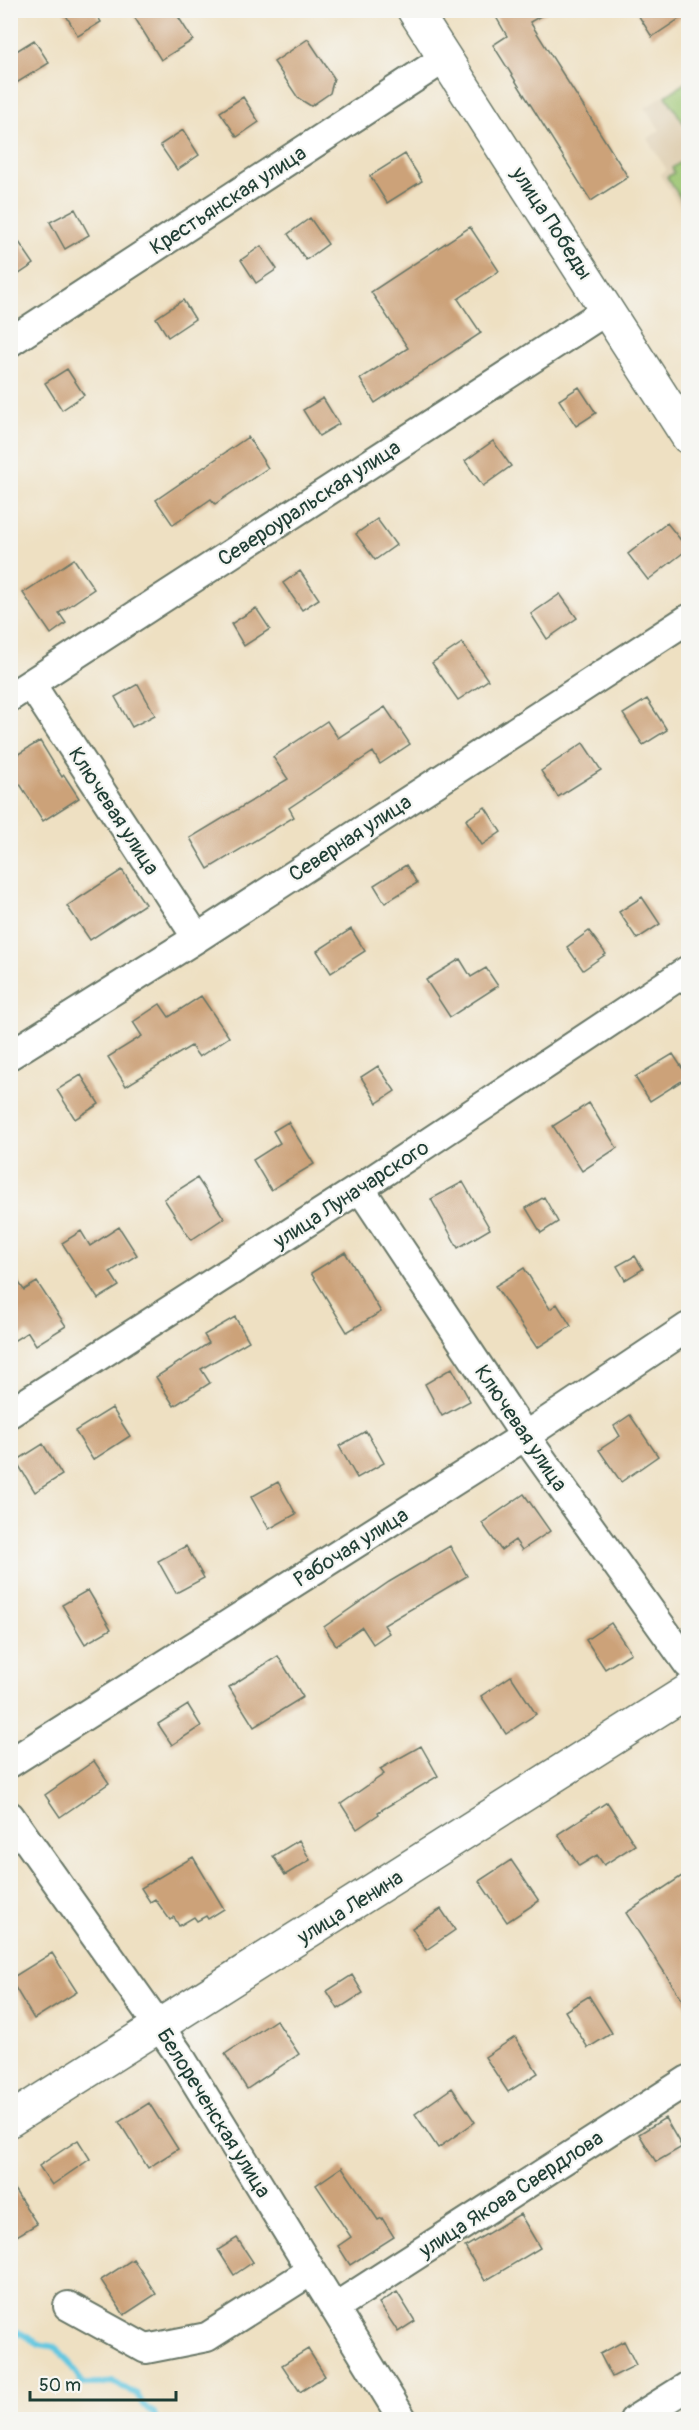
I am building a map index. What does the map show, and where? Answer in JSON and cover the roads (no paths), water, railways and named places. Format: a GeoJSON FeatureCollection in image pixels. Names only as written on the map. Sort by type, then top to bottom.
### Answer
{"type":"FeatureCollection","features":[{"type":"Feature","properties":{"kind":"main road","name":"улица Победы"},"geometry":{"type":"LineString","coordinates":[[414,10],[688,436]]}},
{"type":"Feature","properties":{"kind":"main road","name":"улица Ленина"},"geometry":{"type":"LineString","coordinates":[[10,2120],[161,2027],[688,1691]]}},
{"type":"Feature","properties":{"kind":"street","name":"Крестьянская улица"},"geometry":{"type":"LineString","coordinates":[[10,342],[445,58]]}},
{"type":"Feature","properties":{"kind":"street","name":"Североуральская улица"},"geometry":{"type":"LineString","coordinates":[[21,690],[607,310]]}},
{"type":"Feature","properties":{"kind":"street","name":"Северная улица"},"geometry":{"type":"LineString","coordinates":[[10,1055],[196,938],[688,619]]}},
{"type":"Feature","properties":{"kind":"street","name":"Ключевая улица"},"geometry":{"type":"LineString","coordinates":[[21,690],[196,938]]}},
{"type":"Feature","properties":{"kind":"street","name":"улица Луначарского"},"geometry":{"type":"LineString","coordinates":[[10,1413],[360,1188],[688,970]]}},
{"type":"Feature","properties":{"kind":"street","name":"Ключевая улица"},"geometry":{"type":"LineString","coordinates":[[360,1188],[525,1436],[688,1664]]}},
{"type":"Feature","properties":{"kind":"street","name":"Рабочая улица"},"geometry":{"type":"LineString","coordinates":[[10,1763],[525,1436],[688,1327]]}},
{"type":"Feature","properties":{"kind":"street","name":"Белореченская улица"},"geometry":{"type":"LineString","coordinates":[[10,1816],[161,2027],[403,2420]]}},
{"type":"Feature","properties":{"kind":"street","name":"улица Якова Свердлова"},"geometry":{"type":"LineString","coordinates":[[334,2308],[688,2080]]}},
{"type":"Feature","properties":{"kind":"street"},"geometry":{"type":"LineString","coordinates":[[68,2306],[146,2349],[207,2337],[311,2271]]}},
{"type":"Feature","properties":{"kind":"street"},"geometry":{"type":"LineString","coordinates":[[634,2420],[688,2386]]}},
{"type":"Feature","properties":{"kind":"waterway"},"geometry":{"type":"LineString","coordinates":[[10,2329],[58,2350],[83,2384],[113,2381],[137,2394],[143,2405],[154,2413],[156,2420]]}}]}
